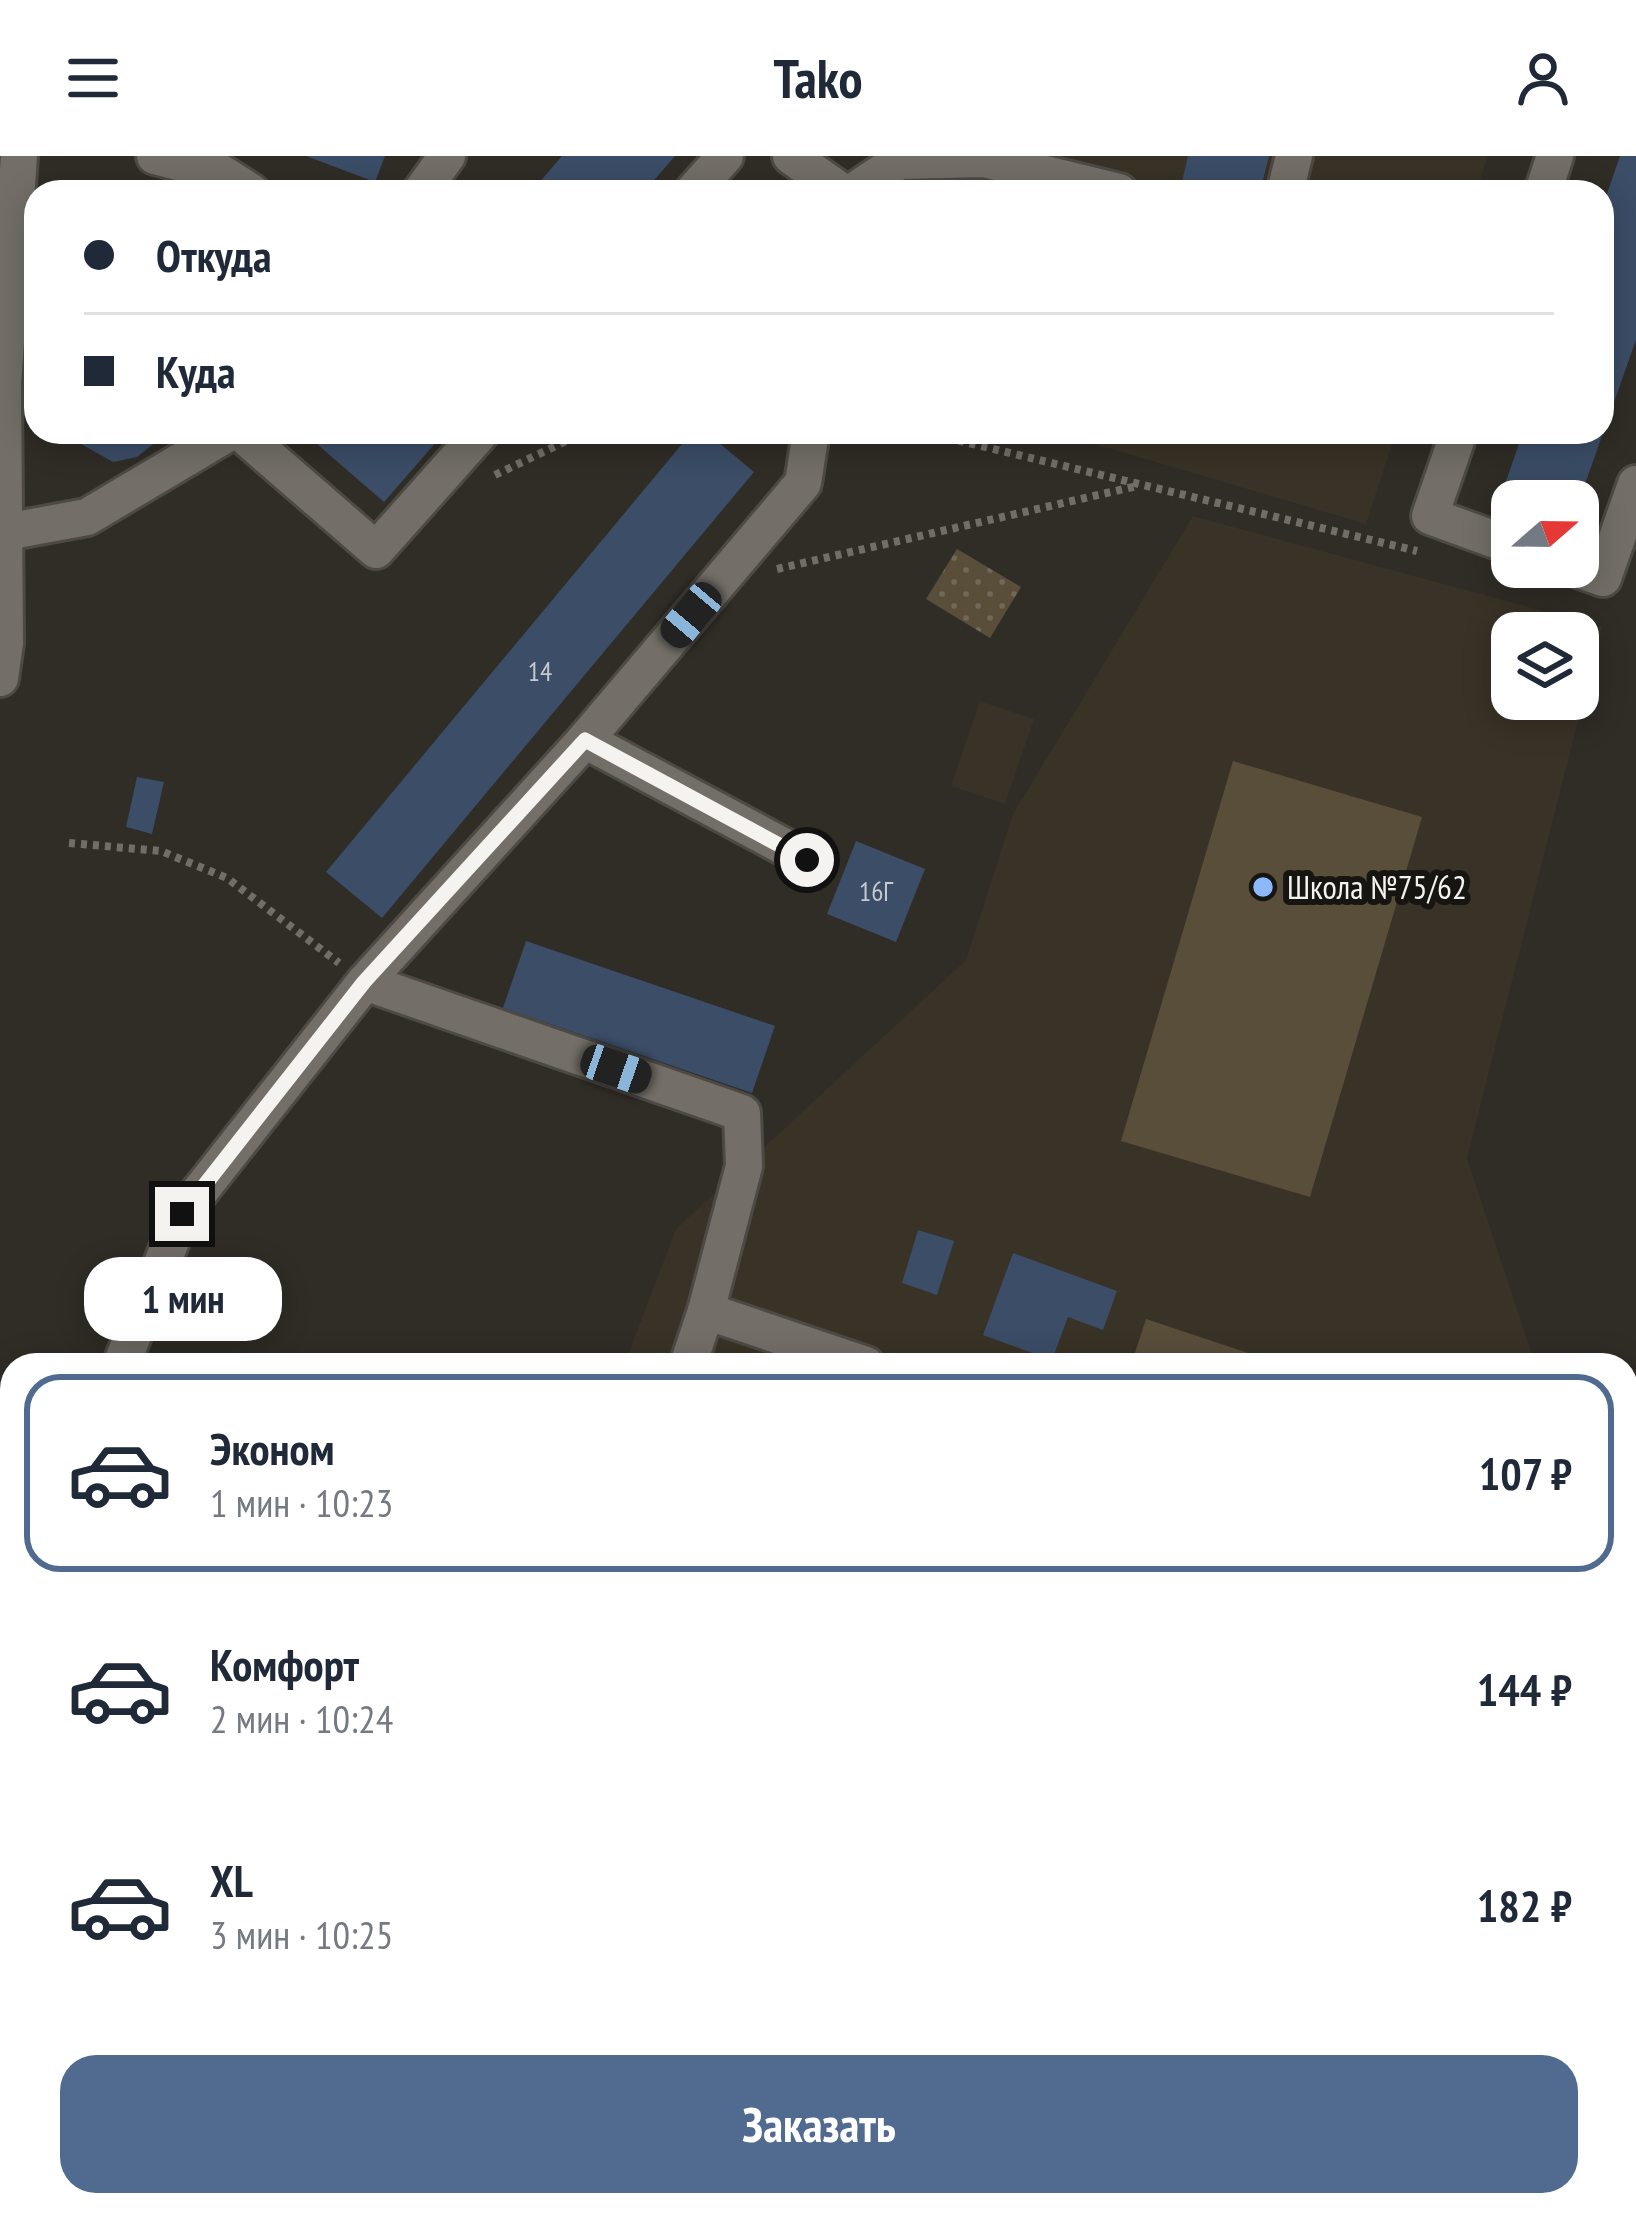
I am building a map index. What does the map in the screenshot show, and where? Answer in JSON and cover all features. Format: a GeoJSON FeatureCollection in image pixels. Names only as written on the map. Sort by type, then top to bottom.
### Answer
{"type":"FeatureCollection","features":[{"type":"Feature","properties":{"kind":"street"},"geometry":{"type":"LineString","coordinates":[[0,678],[4,643],[3,384],[19,156]]}},
{"type":"Feature","properties":{"kind":"street"},"geometry":{"type":"LineString","coordinates":[[155,156],[232,180]]}},
{"type":"Feature","properties":{"kind":"street"},"geometry":{"type":"LineString","coordinates":[[704,180],[725,156]]}},
{"type":"Feature","properties":{"kind":"street"},"geometry":{"type":"LineString","coordinates":[[791,156],[825,180]]}},
{"type":"Feature","properties":{"kind":"street"},"geometry":{"type":"LineString","coordinates":[[871,180],[899,161],[984,157],[1073,180]]}},
{"type":"Feature","properties":{"kind":"street"},"geometry":{"type":"LineString","coordinates":[[2,532],[87,518],[210,444]]}},
{"type":"Feature","properties":{"kind":"street"},"geometry":{"type":"LineString","coordinates":[[254,444],[376,550],[470,444]]}},
{"type":"Feature","properties":{"kind":"street"},"geometry":{"type":"LineString","coordinates":[[127,1353],[182,1214],[364,982],[585,740],[803,483],[809,444]]}},
{"type":"Feature","properties":{"kind":"street"},"geometry":{"type":"LineString","coordinates":[[1456,444],[1430,516],[1491,538]]}},
{"type":"Feature","properties":{"kind":"street"},"geometry":{"type":"LineString","coordinates":[[1599,577],[1603,578],[1636,484]]}},
{"type":"Feature","properties":{"kind":"street"},"geometry":{"type":"LineString","coordinates":[[585,740],[807,860]]}},
{"type":"Feature","properties":{"kind":"street"},"geometry":{"type":"LineString","coordinates":[[364,982],[742,1113],[744,1166],[692,1353]]}},
{"type":"Feature","properties":{"kind":"street"},"geometry":{"type":"LineString","coordinates":[[706,1311],[830,1353]]}},
{"type":"Feature","properties":{"kind":"path"},"geometry":{"type":"LineString","coordinates":[[972,444],[1416,553],[1430,516]]}},
{"type":"Feature","properties":{"kind":"path"},"geometry":{"type":"LineString","coordinates":[[718,584],[1138,485]]}},
{"type":"Feature","properties":{"kind":"path"},"geometry":{"type":"LineString","coordinates":[[69,843],[161,851],[226,878],[364,982]]}},
{"type":"Feature","properties":{"kind":"shaded area"},"geometry":{"type":"Polygon","coordinates":[[[901,156],[1488,156],[1480,180],[896,180],[901,156]]]}},
{"type":"Feature","properties":{"kind":"shaded area"},"geometry":{"type":"Polygon","coordinates":[[[1095,444],[1392,444],[1366,524],[1095,444]]]}},
{"type":"Feature","properties":{"kind":"shaded area","name":"Школа №75/62"},"geometry":{"type":"Polygon","coordinates":[[[1193,516],[1547,612],[1491,612],[1491,720],[1578,720],[1467,1158],[1532,1353],[629,1353],[676,1229],[966,960],[1013,814],[1193,516]]]}},
{"type":"Feature","properties":{"kind":"shaded area"},"geometry":{"type":"Polygon","coordinates":[[[957,549],[1021,587],[990,638],[926,599],[957,549]]]}},
{"type":"Feature","properties":{"kind":"shaded area"},"geometry":{"type":"Polygon","coordinates":[[[980,701],[1034,719],[1005,804],[951,786],[980,701]]]}},
{"type":"Feature","properties":{"kind":"shaded area"},"geometry":{"type":"Polygon","coordinates":[[[1233,761],[1422,817],[1310,1197],[1121,1141],[1233,761]]]}},
{"type":"Feature","properties":{"kind":"shaded area"},"geometry":{"type":"Polygon","coordinates":[[[1146,1319],[1248,1353],[1135,1353],[1146,1319]]]}},
{"type":"Feature","properties":{"kind":"building"},"geometry":{"type":"Polygon","coordinates":[[[306,156],[385,156],[376,180],[306,156]]]}},
{"type":"Feature","properties":{"kind":"building"},"geometry":{"type":"Polygon","coordinates":[[[562,156],[675,156],[654,180],[541,180],[562,156]]]}},
{"type":"Feature","properties":{"kind":"building"},"geometry":{"type":"Polygon","coordinates":[[[1188,156],[1269,156],[1263,180],[1182,180],[1188,156]]]}},
{"type":"Feature","properties":{"kind":"building"},"geometry":{"type":"Polygon","coordinates":[[[1620,156],[1636,156],[1636,340],[1614,402],[1614,180],[1620,156]]]}},
{"type":"Feature","properties":{"kind":"building"},"geometry":{"type":"Polygon","coordinates":[[[81,444],[153,444],[137,457],[113,462],[81,444]]]}},
{"type":"Feature","properties":{"kind":"building"},"geometry":{"type":"Polygon","coordinates":[[[317,444],[435,444],[384,502],[317,444]]]}},
{"type":"Feature","properties":{"kind":"building"},"geometry":{"type":"Polygon","coordinates":[[[682,444],[720,444],[754,472],[382,918],[326,872],[682,444]]]}},
{"type":"Feature","properties":{"kind":"building"},"geometry":{"type":"Polygon","coordinates":[[[1519,444],[1599,444],[1586,480],[1506,480],[1519,444]]]}},
{"type":"Feature","properties":{"kind":"building"},"geometry":{"type":"Polygon","coordinates":[[[137,777],[164,782],[152,834],[126,827],[137,777]]]}},
{"type":"Feature","properties":{"kind":"building"},"geometry":{"type":"Polygon","coordinates":[[[856,841],[925,869],[896,942],[827,914],[856,841]]]}},
{"type":"Feature","properties":{"kind":"building"},"geometry":{"type":"Polygon","coordinates":[[[526,941],[775,1026],[752,1093],[503,1008],[526,941]]]}},
{"type":"Feature","properties":{"kind":"building"},"geometry":{"type":"Polygon","coordinates":[[[918,1230],[954,1241],[937,1295],[902,1283],[918,1230]]]}},
{"type":"Feature","properties":{"kind":"building"},"geometry":{"type":"Polygon","coordinates":[[[1013,1253],[1117,1291],[1103,1330],[1068,1317],[1055,1353],[1033,1353],[983,1335],[1013,1253]]]}},
{"type":"Feature","properties":{"kind":"place","name":"Школа №75/62"},"geometry":{"type":"Point","coordinates":[1263,887]}},
{"type":"Feature","properties":{"kind":"route"},"geometry":{"type":"LineString","coordinates":[[182,1214],[364,982],[585,740],[807,860]]}}]}
